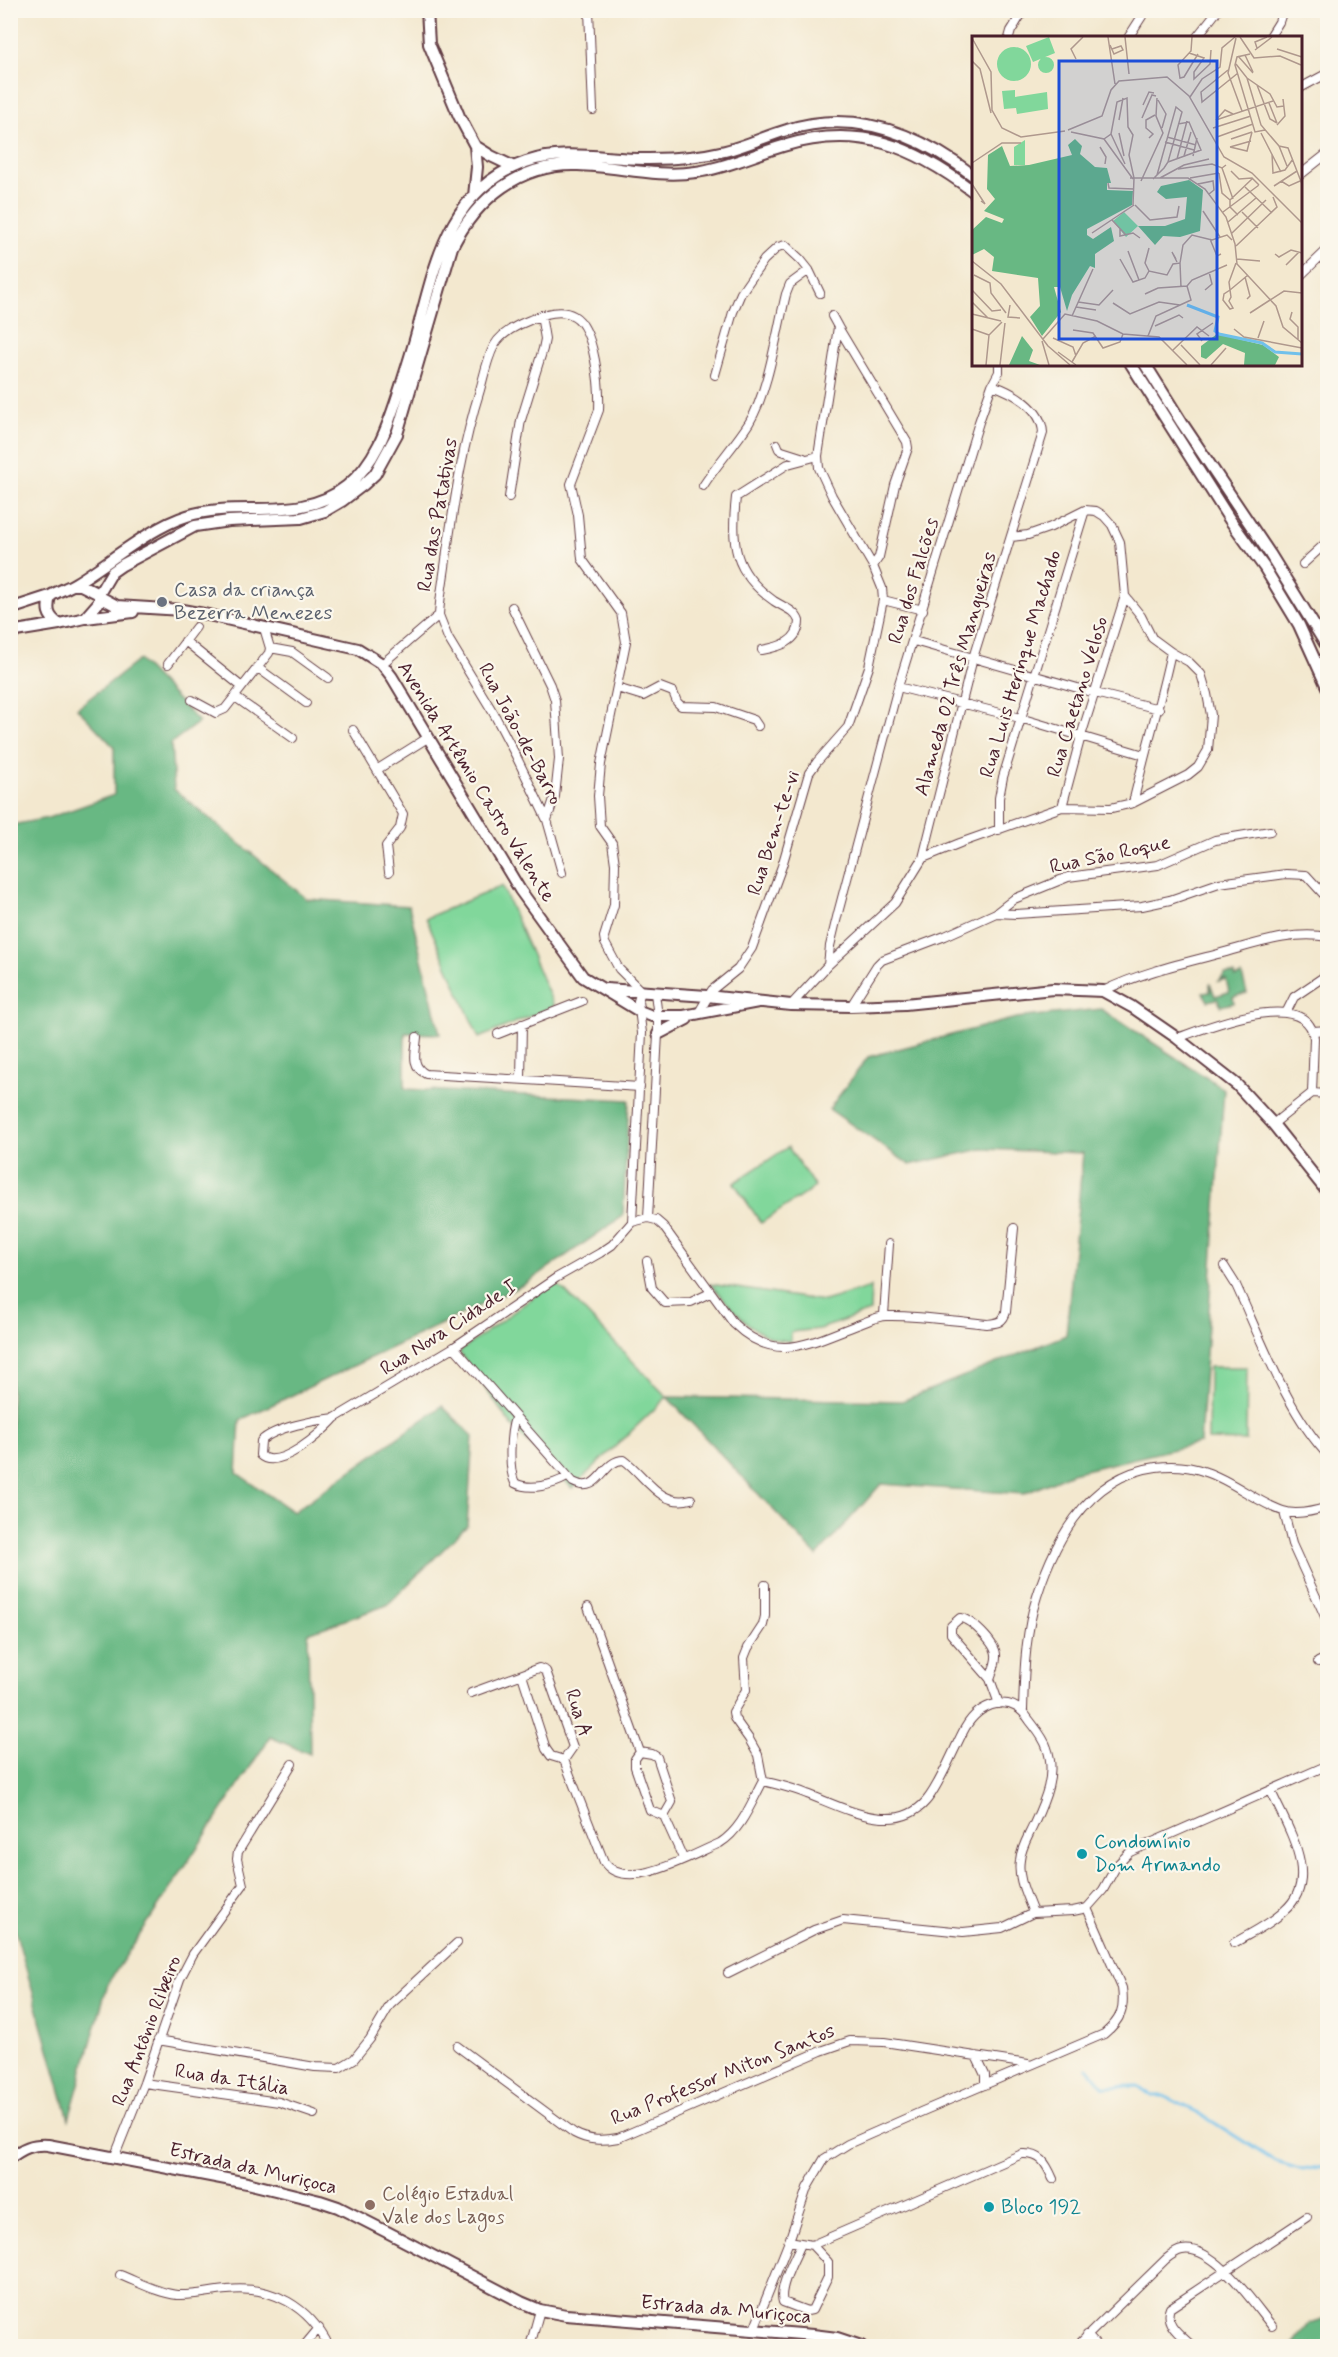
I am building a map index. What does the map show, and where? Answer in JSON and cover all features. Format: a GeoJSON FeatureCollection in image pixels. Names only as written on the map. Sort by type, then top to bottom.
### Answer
{"type":"FeatureCollection","features":[{"type":"Feature","properties":{"kind":"main road"},"geometry":{"type":"LineString","coordinates":[[427,10],[429,44],[459,116],[475,146],[477,167],[474,196]]}},
{"type":"Feature","properties":{"kind":"main road"},"geometry":{"type":"LineString","coordinates":[[10,609],[50,596],[74,585],[106,562],[186,516],[226,509],[296,508],[313,505],[345,487],[365,470],[378,448],[391,417],[443,242],[458,215],[474,196],[512,166],[530,160],[561,155],[648,159],[700,156],[729,150],[788,129],[829,122],[860,123],[916,139],[972,175]]}},
{"type":"Feature","properties":{"kind":"main road"},"geometry":{"type":"LineString","coordinates":[[10,632],[85,618],[96,608],[99,595],[112,572],[184,530],[203,524],[229,521],[301,519],[325,511],[342,501],[375,474],[397,434],[452,247],[481,203],[520,177],[536,170],[579,165],[642,172],[696,172],[808,139],[830,137],[860,138],[900,147],[946,172],[972,191]]}},
{"type":"Feature","properties":{"kind":"main road"},"geometry":{"type":"LineString","coordinates":[[475,146],[512,166]]}},
{"type":"Feature","properties":{"kind":"main road"},"geometry":{"type":"LineString","coordinates":[[1132,366],[1230,520],[1264,567],[1299,625],[1328,689]]}},
{"type":"Feature","properties":{"kind":"main road"},"geometry":{"type":"LineString","coordinates":[[1146,366],[1328,648]]}},
{"type":"Feature","properties":{"kind":"main road"},"geometry":{"type":"LineString","coordinates":[[74,585],[81,585],[99,595]]}},
{"type":"Feature","properties":{"kind":"main road","name":"Avenida Artêmio Castro Valente"},"geometry":{"type":"LineString","coordinates":[[99,595],[117,606],[204,614],[342,644],[367,653],[382,664],[429,737],[520,890],[574,968],[593,984],[639,1011],[658,1017],[698,1014],[758,1002]]}},
{"type":"Feature","properties":{"kind":"main road"},"geometry":{"type":"LineString","coordinates":[[50,596],[48,612],[59,624]]}},
{"type":"Feature","properties":{"kind":"main road","name":"Avenida Artêmio Castro Valente"},"geometry":{"type":"LineString","coordinates":[[85,618],[150,609]]}},
{"type":"Feature","properties":{"kind":"main road","name":"Avenida Artêmio Castro Valente"},"geometry":{"type":"LineString","coordinates":[[604,989],[707,996],[791,1005],[851,1006],[905,1004],[1053,989],[1104,991]]}},
{"type":"Feature","properties":{"kind":"main road"},"geometry":{"type":"LineString","coordinates":[[1104,991],[1177,1038],[1237,1085],[1273,1124],[1328,1193]]}},
{"type":"Feature","properties":{"kind":"main road"},"geometry":{"type":"LineString","coordinates":[[658,1034],[698,1014]]}},
{"type":"Feature","properties":{"kind":"main road","name":"Estrada da Muriçoca"},"geometry":{"type":"LineString","coordinates":[[10,2158],[22,2149],[40,2145],[258,2185],[338,2207],[497,2291],[540,2310],[566,2315],[754,2329],[837,2338],[861,2346]]}},
{"type":"Feature","properties":{"kind":"street"},"geometry":{"type":"LineString","coordinates":[[589,10],[594,110]]}},
{"type":"Feature","properties":{"kind":"street"},"geometry":{"type":"LineString","coordinates":[[1010,36],[1024,10]]}},
{"type":"Feature","properties":{"kind":"street"},"geometry":{"type":"LineString","coordinates":[[1129,36],[1146,10]]}},
{"type":"Feature","properties":{"kind":"street"},"geometry":{"type":"LineString","coordinates":[[1198,36],[1218,10]]}},
{"type":"Feature","properties":{"kind":"street"},"geometry":{"type":"LineString","coordinates":[[1270,36],[1279,22],[1282,10]]}},
{"type":"Feature","properties":{"kind":"street"},"geometry":{"type":"LineString","coordinates":[[1302,87],[1328,74]]}},
{"type":"Feature","properties":{"kind":"street"},"geometry":{"type":"LineString","coordinates":[[1302,173],[1328,153]]}},
{"type":"Feature","properties":{"kind":"street"},"geometry":{"type":"LineString","coordinates":[[715,375],[733,312],[741,293],[764,260],[778,247],[785,245],[801,260],[820,293]]}},
{"type":"Feature","properties":{"kind":"street"},"geometry":{"type":"LineString","coordinates":[[1302,274],[1328,249]]}},
{"type":"Feature","properties":{"kind":"street"},"geometry":{"type":"LineString","coordinates":[[703,486],[749,423],[755,411],[766,380],[786,294],[790,284],[808,270]]}},
{"type":"Feature","properties":{"kind":"street"},"geometry":{"type":"LineString","coordinates":[[508,496],[521,420],[545,339],[541,315],[555,312],[573,315],[581,321],[587,332],[598,379],[599,411],[571,484],[578,515],[582,559],[624,620],[626,642],[601,764],[598,796],[600,826],[612,843],[615,864],[614,905],[604,943],[619,969],[641,991],[638,998],[642,1033],[640,1088],[632,1222],[648,1218],[656,1220],[668,1231],[734,1324],[758,1344],[775,1348],[801,1345],[884,1316],[987,1324],[1000,1322],[1004,1319],[1006,1312],[1014,1228]]}},
{"type":"Feature","properties":{"kind":"street","name":"Rua das Patativas"},"geometry":{"type":"LineString","coordinates":[[382,664],[439,615],[459,471],[475,404],[492,349],[497,341],[513,328],[541,315]]}},
{"type":"Feature","properties":{"kind":"street"},"geometry":{"type":"LineString","coordinates":[[832,316],[908,448],[895,485],[879,557],[873,566]]}},
{"type":"Feature","properties":{"kind":"street"},"geometry":{"type":"LineString","coordinates":[[838,327],[818,456],[819,468],[832,496],[873,566],[884,600],[923,610]]}},
{"type":"Feature","properties":{"kind":"street","name":"Rua dos Falcões"},"geometry":{"type":"LineString","coordinates":[[828,965],[838,913],[898,687],[979,422],[999,372],[999,366]]}},
{"type":"Feature","properties":{"kind":"street"},"geometry":{"type":"LineString","coordinates":[[992,385],[1016,395],[1038,414],[1043,426],[1043,433],[1011,537]]}},
{"type":"Feature","properties":{"kind":"street"},"geometry":{"type":"LineString","coordinates":[[777,444],[779,450],[804,458]]}},
{"type":"Feature","properties":{"kind":"street"},"geometry":{"type":"LineString","coordinates":[[762,650],[786,644],[798,631],[799,621],[791,611],[763,593],[739,564],[734,546],[736,497],[788,464],[818,456]]}},
{"type":"Feature","properties":{"kind":"street"},"geometry":{"type":"LineString","coordinates":[[923,858],[1062,807],[1111,808],[1133,802],[1188,775],[1198,767],[1208,750],[1211,715],[1208,694],[1201,674],[1189,662],[1171,652],[1148,633],[1141,616],[1125,596],[1120,542],[1117,535],[1104,516],[1096,511],[1085,510]]}},
{"type":"Feature","properties":{"kind":"street","name":"Alameda 02 Três Mangueiras"},"geometry":{"type":"LineString","coordinates":[[791,1005],[828,965],[895,903],[923,858],[974,658],[1011,537],[1028,535],[1051,527],[1085,510]]}},
{"type":"Feature","properties":{"kind":"street","name":"Rua Luis Herinque Machado"},"geometry":{"type":"LineString","coordinates":[[999,830],[999,798],[1003,777],[1085,510]]}},
{"type":"Feature","properties":{"kind":"street"},"geometry":{"type":"LineString","coordinates":[[1303,564],[1328,541]]}},
{"type":"Feature","properties":{"kind":"street","name":"Rua Caetano Veloso"},"geometry":{"type":"LineString","coordinates":[[1062,807],[1081,736],[1125,596]]}},
{"type":"Feature","properties":{"kind":"street","name":"Rua Bem-te-vi"},"geometry":{"type":"LineString","coordinates":[[698,1014],[707,996],[718,984],[738,969],[752,948],[782,866],[809,773],[848,727],[862,691],[884,600]]}},
{"type":"Feature","properties":{"kind":"street"},"geometry":{"type":"LineString","coordinates":[[512,607],[555,700],[559,759],[555,796],[547,820]]}},
{"type":"Feature","properties":{"kind":"street","name":"Rua João-de-Barro"},"geometry":{"type":"LineString","coordinates":[[439,615],[448,638],[494,714],[547,820],[562,873]]}},
{"type":"Feature","properties":{"kind":"street"},"geometry":{"type":"LineString","coordinates":[[168,664],[196,627]]}},
{"type":"Feature","properties":{"kind":"street"},"geometry":{"type":"LineString","coordinates":[[192,700],[216,713],[225,709],[269,653],[270,648],[264,628]]}},
{"type":"Feature","properties":{"kind":"street"},"geometry":{"type":"LineString","coordinates":[[914,640],[1095,693],[1159,709]]}},
{"type":"Feature","properties":{"kind":"street"},"geometry":{"type":"LineString","coordinates":[[185,641],[243,687]]}},
{"type":"Feature","properties":{"kind":"street"},"geometry":{"type":"LineString","coordinates":[[270,648],[292,652],[328,678]]}},
{"type":"Feature","properties":{"kind":"street"},"geometry":{"type":"LineString","coordinates":[[1133,802],[1159,709],[1171,652]]}},
{"type":"Feature","properties":{"kind":"street"},"geometry":{"type":"LineString","coordinates":[[258,668],[306,703]]}},
{"type":"Feature","properties":{"kind":"street"},"geometry":{"type":"LineString","coordinates":[[617,688],[643,696],[660,687],[673,692],[677,702],[689,707],[716,707],[754,720],[758,726]]}},
{"type":"Feature","properties":{"kind":"street"},"geometry":{"type":"LineString","coordinates":[[898,687],[1020,718],[1144,756]]}},
{"type":"Feature","properties":{"kind":"street"},"geometry":{"type":"LineString","coordinates":[[235,697],[294,738]]}},
{"type":"Feature","properties":{"kind":"street"},"geometry":{"type":"LineString","coordinates":[[352,730],[404,814],[400,828],[386,846],[389,872]]}},
{"type":"Feature","properties":{"kind":"street"},"geometry":{"type":"LineString","coordinates":[[378,769],[429,737]]}},
{"type":"Feature","properties":{"kind":"street","name":"Rua São Roque"},"geometry":{"type":"LineString","coordinates":[[996,913],[1014,899],[1068,877],[1158,866],[1215,840],[1270,831]]}},
{"type":"Feature","properties":{"kind":"street"},"geometry":{"type":"LineString","coordinates":[[851,1006],[882,960],[926,944],[996,913],[1016,914],[1142,906],[1170,900],[1218,883],[1300,873],[1313,881],[1328,899]]}},
{"type":"Feature","properties":{"kind":"street"},"geometry":{"type":"LineString","coordinates":[[1104,991],[1140,975],[1276,939],[1312,935],[1328,937]]}},
{"type":"Feature","properties":{"kind":"street"},"geometry":{"type":"LineString","coordinates":[[1286,1013],[1294,997],[1328,974]]}},
{"type":"Feature","properties":{"kind":"street"},"geometry":{"type":"LineString","coordinates":[[648,1218],[658,1034],[655,993]]}},
{"type":"Feature","properties":{"kind":"street"},"geometry":{"type":"LineString","coordinates":[[498,1034],[582,1001]]}},
{"type":"Feature","properties":{"kind":"street"},"geometry":{"type":"LineString","coordinates":[[1177,1038],[1249,1016],[1286,1013],[1304,1019],[1313,1031],[1312,1093]]}},
{"type":"Feature","properties":{"kind":"street"},"geometry":{"type":"LineString","coordinates":[[521,1079],[522,1024]]}},
{"type":"Feature","properties":{"kind":"street"},"geometry":{"type":"LineString","coordinates":[[1313,1031],[1328,1030]]}},
{"type":"Feature","properties":{"kind":"street"},"geometry":{"type":"LineString","coordinates":[[642,1033],[658,1034]]}},
{"type":"Feature","properties":{"kind":"street"},"geometry":{"type":"LineString","coordinates":[[417,1037],[414,1063],[418,1070],[426,1074],[640,1088]]}},
{"type":"Feature","properties":{"kind":"street"},"geometry":{"type":"LineString","coordinates":[[1273,1124],[1312,1093],[1328,1094]]}},
{"type":"Feature","properties":{"kind":"street"},"geometry":{"type":"LineString","coordinates":[[639,1099],[653,1100]]}},
{"type":"Feature","properties":{"kind":"street","name":"Rua Nova Cidade I"},"geometry":{"type":"LineString","coordinates":[[335,1418],[314,1421],[264,1437],[259,1447],[260,1455],[265,1460],[281,1458],[320,1434],[335,1418],[454,1347],[556,1278],[612,1245],[632,1222]]}},
{"type":"Feature","properties":{"kind":"street"},"geometry":{"type":"LineString","coordinates":[[884,1316],[889,1244]]}},
{"type":"Feature","properties":{"kind":"street"},"geometry":{"type":"LineString","coordinates":[[647,1261],[652,1288],[665,1302],[680,1304],[691,1302],[710,1293]]}},
{"type":"Feature","properties":{"kind":"street"},"geometry":{"type":"LineString","coordinates":[[1224,1266],[1236,1285],[1294,1409],[1307,1430],[1328,1455]]}},
{"type":"Feature","properties":{"kind":"street"},"geometry":{"type":"LineString","coordinates":[[454,1347],[567,1477],[579,1485],[589,1486],[615,1461],[624,1460],[668,1499],[682,1502],[691,1499]]}},
{"type":"Feature","properties":{"kind":"street"},"geometry":{"type":"LineString","coordinates":[[514,1418],[511,1435],[514,1483],[544,1485],[567,1477]]}},
{"type":"Feature","properties":{"kind":"street"},"geometry":{"type":"LineString","coordinates":[[1023,1710],[1028,1637],[1040,1587],[1063,1534],[1080,1510],[1112,1481],[1131,1472],[1149,1468],[1167,1466],[1187,1468],[1222,1478],[1284,1512],[1317,1511],[1328,1507]]}},
{"type":"Feature","properties":{"kind":"street"},"geometry":{"type":"LineString","coordinates":[[1284,1512],[1292,1544],[1328,1623]]}},
{"type":"Feature","properties":{"kind":"street"},"geometry":{"type":"LineString","coordinates":[[564,1760],[604,1862],[609,1869],[623,1875],[639,1875],[728,1838],[742,1820],[763,1781],[758,1755],[734,1719],[733,1712],[734,1706],[746,1690],[744,1658],[763,1625],[765,1584]]}},
{"type":"Feature","properties":{"kind":"street"},"geometry":{"type":"LineString","coordinates":[[588,1607],[640,1752]]}},
{"type":"Feature","properties":{"kind":"street"},"geometry":{"type":"LineString","coordinates":[[990,1679],[996,1654],[994,1647],[970,1620],[960,1618],[951,1626],[951,1634],[990,1679],[999,1704]]}},
{"type":"Feature","properties":{"kind":"street"},"geometry":{"type":"LineString","coordinates":[[1318,1662],[1328,1657]]}},
{"type":"Feature","properties":{"kind":"street","name":"Rua A"},"geometry":{"type":"LineString","coordinates":[[471,1693],[539,1668],[543,1668],[549,1675],[573,1747],[564,1760],[551,1756],[546,1749],[522,1675]]}},
{"type":"Feature","properties":{"kind":"street"},"geometry":{"type":"LineString","coordinates":[[763,1781],[793,1788],[874,1817],[903,1816],[927,1800],[971,1718],[984,1707],[999,1704],[1011,1705],[1023,1710],[1047,1746],[1050,1759],[1050,1775],[1044,1803],[1025,1843],[1020,1861],[1021,1880],[1033,1913]]}},
{"type":"Feature","properties":{"kind":"street"},"geometry":{"type":"LineString","coordinates":[[640,1752],[635,1759],[635,1767],[650,1810],[664,1816],[683,1858]]}},
{"type":"Feature","properties":{"kind":"street"},"geometry":{"type":"LineString","coordinates":[[640,1752],[657,1757],[672,1803],[664,1816]]}},
{"type":"Feature","properties":{"kind":"street","name":"Rua Antônio Ribeiro"},"geometry":{"type":"LineString","coordinates":[[114,2158],[144,2083],[184,1971],[193,1954],[243,1885],[237,1859],[238,1852],[291,1764]]}},
{"type":"Feature","properties":{"kind":"street"},"geometry":{"type":"LineString","coordinates":[[728,1972],[814,1930],[843,1920],[963,1932],[1002,1928],[1033,1913],[1087,1908],[1103,1890],[1117,1865],[1130,1852],[1328,1765]]}},
{"type":"Feature","properties":{"kind":"street"},"geometry":{"type":"LineString","coordinates":[[1234,1943],[1284,1912],[1294,1902],[1300,1890],[1302,1879],[1300,1858],[1271,1791]]}},
{"type":"Feature","properties":{"kind":"street"},"geometry":{"type":"LineString","coordinates":[[754,2329],[814,2173],[833,2151],[1104,2034],[1116,2025],[1122,2015],[1124,2001],[1122,1988],[1087,1908]]}},
{"type":"Feature","properties":{"kind":"street"},"geometry":{"type":"LineString","coordinates":[[158,2040],[315,2067],[339,2068],[361,2050],[390,2005],[457,1943]]}},
{"type":"Feature","properties":{"kind":"street","name":"Rua Professor Miton Santos"},"geometry":{"type":"LineString","coordinates":[[457,2046],[574,2133],[583,2138],[604,2140],[618,2138],[821,2051],[850,2041],[884,2042],[1030,2064]]}},
{"type":"Feature","properties":{"kind":"street"},"geometry":{"type":"LineString","coordinates":[[976,2056],[986,2075],[985,2085]]}},
{"type":"Feature","properties":{"kind":"street","name":"Rua da Itália"},"geometry":{"type":"LineString","coordinates":[[144,2083],[279,2102],[314,2114]]}},
{"type":"Feature","properties":{"kind":"street"},"geometry":{"type":"LineString","coordinates":[[789,2241],[812,2245],[1022,2154],[1039,2156],[1046,2163],[1053,2179]]}},
{"type":"Feature","properties":{"kind":"street"},"geometry":{"type":"LineString","coordinates":[[1192,2346],[1170,2324],[1168,2312],[1225,2270],[1306,2217]]}},
{"type":"Feature","properties":{"kind":"street"},"geometry":{"type":"LineString","coordinates":[[801,2244],[782,2290],[781,2299],[783,2302],[807,2311],[812,2310],[828,2277],[829,2269],[824,2256],[812,2245]]}},
{"type":"Feature","properties":{"kind":"street"},"geometry":{"type":"LineString","coordinates":[[1077,2346],[1174,2253],[1182,2250],[1201,2252],[1225,2270],[1272,2326]]}},
{"type":"Feature","properties":{"kind":"street"},"geometry":{"type":"LineString","coordinates":[[120,2275],[166,2293],[178,2295],[244,2289],[274,2294],[305,2312],[319,2328],[329,2346]]}},
{"type":"Feature","properties":{"kind":"street"},"geometry":{"type":"LineString","coordinates":[[530,2346],[540,2310]]}},
{"type":"Feature","properties":{"kind":"street"},"geometry":{"type":"LineString","coordinates":[[304,2346],[319,2328]]}},
{"type":"Feature","properties":{"kind":"street"},"geometry":{"type":"LineString","coordinates":[[1087,2335],[1097,2346]]}},
{"type":"Feature","properties":{"kind":"green space"},"geometry":{"type":"Polygon","coordinates":[[[139,660],[199,722],[171,743],[174,789],[307,899],[409,906],[440,1034],[405,1033],[405,1089],[629,1100],[623,1216],[525,1284],[240,1420],[237,1473],[293,1512],[442,1406],[473,1436],[467,1526],[387,1605],[308,1633],[310,1754],[270,1737],[108,1983],[69,2119],[11,1916],[11,825],[48,818],[114,795],[114,747],[77,708],[139,660]]]}},
{"type":"Feature","properties":{"kind":"green space"},"geometry":{"type":"Polygon","coordinates":[[[502,886],[554,1006],[479,1038],[426,918],[502,886]]]}},
{"type":"Feature","properties":{"kind":"green space"},"geometry":{"type":"Polygon","coordinates":[[[1225,974],[1234,974],[1235,977],[1242,975],[1247,993],[1233,997],[1234,1003],[1221,1006],[1217,999],[1208,1001],[1203,993],[1210,992],[1210,983],[1215,996],[1229,992],[1226,979],[1219,981],[1225,974]]]}},
{"type":"Feature","properties":{"kind":"green space"},"geometry":{"type":"Polygon","coordinates":[[[1101,1009],[1224,1089],[1200,1443],[1072,1473],[1024,1494],[881,1484],[817,1556],[667,1397],[902,1401],[1066,1335],[1083,1153],[982,1149],[910,1165],[829,1109],[868,1057],[1016,1018],[1101,1009]]]}},
{"type":"Feature","properties":{"kind":"green space"},"geometry":{"type":"Polygon","coordinates":[[[788,1147],[815,1187],[761,1223],[734,1183],[788,1147]]]}},
{"type":"Feature","properties":{"kind":"green space"},"geometry":{"type":"Polygon","coordinates":[[[554,1282],[667,1397],[572,1488],[513,1427],[459,1352],[554,1282]]]}},
{"type":"Feature","properties":{"kind":"green space"},"geometry":{"type":"Polygon","coordinates":[[[710,1284],[824,1301],[871,1287],[870,1311],[820,1329],[791,1332],[791,1341],[778,1340],[766,1336],[745,1322],[710,1284]]]}},
{"type":"Feature","properties":{"kind":"green space"},"geometry":{"type":"Polygon","coordinates":[[[1209,1367],[1247,1367],[1246,1441],[1208,1440],[1209,1367]]]}},
{"type":"Feature","properties":{"kind":"green space"},"geometry":{"type":"Polygon","coordinates":[[[1327,2318],[1327,2346],[1292,2346],[1310,2323],[1327,2318]]]}},
{"type":"Feature","properties":{"kind":"waterway"},"geometry":{"type":"LineString","coordinates":[[1088,2068],[1104,2087],[1138,2086],[1152,2096],[1164,2096],[1199,2113],[1276,2162],[1303,2170],[1328,2165]]}},
{"type":"Feature","properties":{"kind":"place","name":"Casa da criança Bezerra Menezes"},"geometry":{"type":"Point","coordinates":[162,602]}},
{"type":"Feature","properties":{"kind":"place","name":"Condomínio Dom Armando"},"geometry":{"type":"Point","coordinates":[1082,1854]}},
{"type":"Feature","properties":{"kind":"place","name":"Colégio Estadual Vale dos Lagos"},"geometry":{"type":"Point","coordinates":[370,2205]}},
{"type":"Feature","properties":{"kind":"place","name":"Bloco 192"},"geometry":{"type":"Point","coordinates":[989,2207]}}]}
